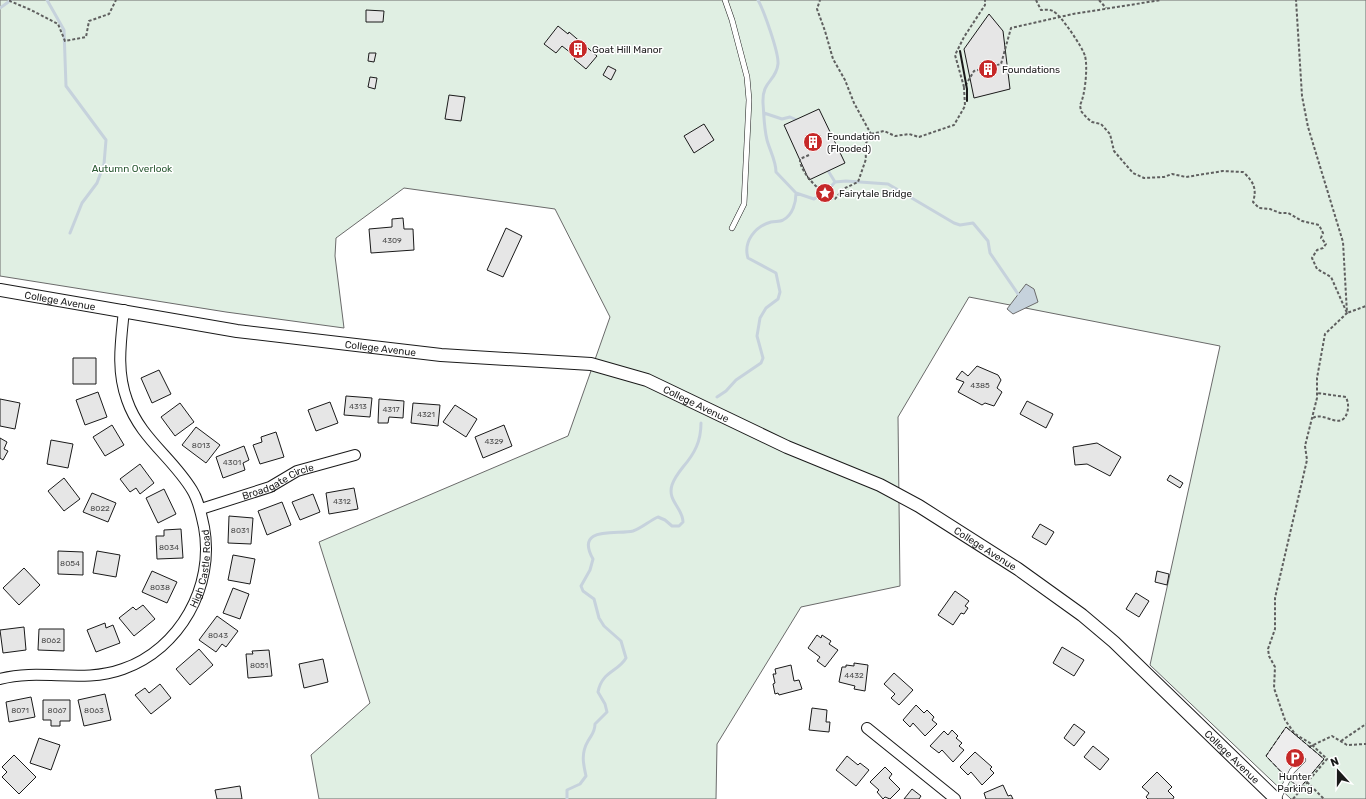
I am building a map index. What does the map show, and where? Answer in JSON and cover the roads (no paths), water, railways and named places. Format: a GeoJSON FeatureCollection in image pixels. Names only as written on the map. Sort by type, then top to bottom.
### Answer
{"type":"FeatureCollection","features":[{"type":"Feature","properties":{"kind":"street","name":"College Avenue"},"geometry":{"type":"LineString","coordinates":[[0,290],[237,330],[440,355],[591,364],[647,380],[787,447],[880,485],[920,506],[1018,569],[1082,615],[1114,642],[1277,799]]}},
{"type":"Feature","properties":{"kind":"street","name":"High Castle Road"},"geometry":{"type":"LineString","coordinates":[[0,679],[12,676],[36,674],[70,677],[105,674],[123,669],[153,653],[182,625],[193,607],[201,586],[206,563],[206,544],[200,509],[192,490],[179,471],[149,439],[135,420],[122,384],[119,364],[124,310]]}},
{"type":"Feature","properties":{"kind":"street","name":"Broadgate Circle"},"geometry":{"type":"LineString","coordinates":[[200,509],[270,487],[298,471],[354,455]]}},
{"type":"Feature","properties":{"kind":"street"},"geometry":{"type":"LineString","coordinates":[[868,728],[955,799]]}},
{"type":"Feature","properties":{"kind":"lane"},"geometry":{"type":"LineString","coordinates":[[725,0],[732,20],[747,77],[749,100],[744,204],[732,228]]}},
{"type":"Feature","properties":{"kind":"lane"},"geometry":{"type":"LineString","coordinates":[[1277,799],[1292,771],[1303,760]]}},
{"type":"Feature","properties":{"kind":"waterway"},"geometry":{"type":"LineString","coordinates":[[0,8],[11,0]]}},
{"type":"Feature","properties":{"kind":"waterway"},"geometry":{"type":"LineString","coordinates":[[47,0],[64,30],[66,86],[106,140],[104,164],[97,183],[82,203],[70,233]]}},
{"type":"Feature","properties":{"kind":"waterway"},"geometry":{"type":"LineString","coordinates":[[717,397],[726,391],[736,380],[761,363],[763,358],[757,336],[760,318],[766,308],[778,299],[780,292],[776,273],[748,258],[747,246],[755,231],[760,227],[771,222],[782,221],[786,218],[792,212],[796,197],[796,193],[776,172],[774,160],[766,135],[763,95],[767,85],[777,70],[778,59],[774,42],[758,0]]}},
{"type":"Feature","properties":{"kind":"waterway"},"geometry":{"type":"LineString","coordinates":[[764,113],[782,119],[790,117],[799,121]]}},
{"type":"Feature","properties":{"kind":"waterway"},"geometry":{"type":"LineString","coordinates":[[827,169],[835,182]]}},
{"type":"Feature","properties":{"kind":"waterway"},"geometry":{"type":"LineString","coordinates":[[796,193],[814,199],[827,191],[835,182],[846,181],[888,184],[954,223],[960,225],[973,223],[988,241],[990,253],[1018,294]]}},
{"type":"Feature","properties":{"kind":"waterway"},"geometry":{"type":"LineString","coordinates":[[567,799],[567,790],[580,784],[586,776],[583,762],[584,750],[594,731],[595,724],[607,712],[605,704],[598,692],[600,685],[603,680],[623,663],[626,658],[621,641],[604,626],[599,618],[594,599],[583,591],[581,586],[590,570],[593,559],[589,548],[589,541],[593,536],[600,534],[633,531],[658,517],[665,520],[672,526],[679,526],[683,522],[681,513],[673,500],[671,491],[672,485],[691,457],[700,436],[701,423]]}},
{"type":"Feature","properties":{"kind":"place","name":"Goat Hill Manor"},"geometry":{"type":"Point","coordinates":[578,49]}},
{"type":"Feature","properties":{"kind":"place","name":"Foundations"},"geometry":{"type":"Point","coordinates":[988,69]}},
{"type":"Feature","properties":{"kind":"place","name":"Foundation (Flooded)"},"geometry":{"type":"Point","coordinates":[813,142]}},
{"type":"Feature","properties":{"kind":"place","name":"Fairytale Bridge"},"geometry":{"type":"Point","coordinates":[825,193]}},
{"type":"Feature","properties":{"kind":"place","name":"Hunter Parking"},"geometry":{"type":"Point","coordinates":[1295,758]}},
{"type":"Feature","properties":{"kind":"park label","name":"Autumn Overlook"},"geometry":{"type":"Point","coordinates":[132,168]}}]}
